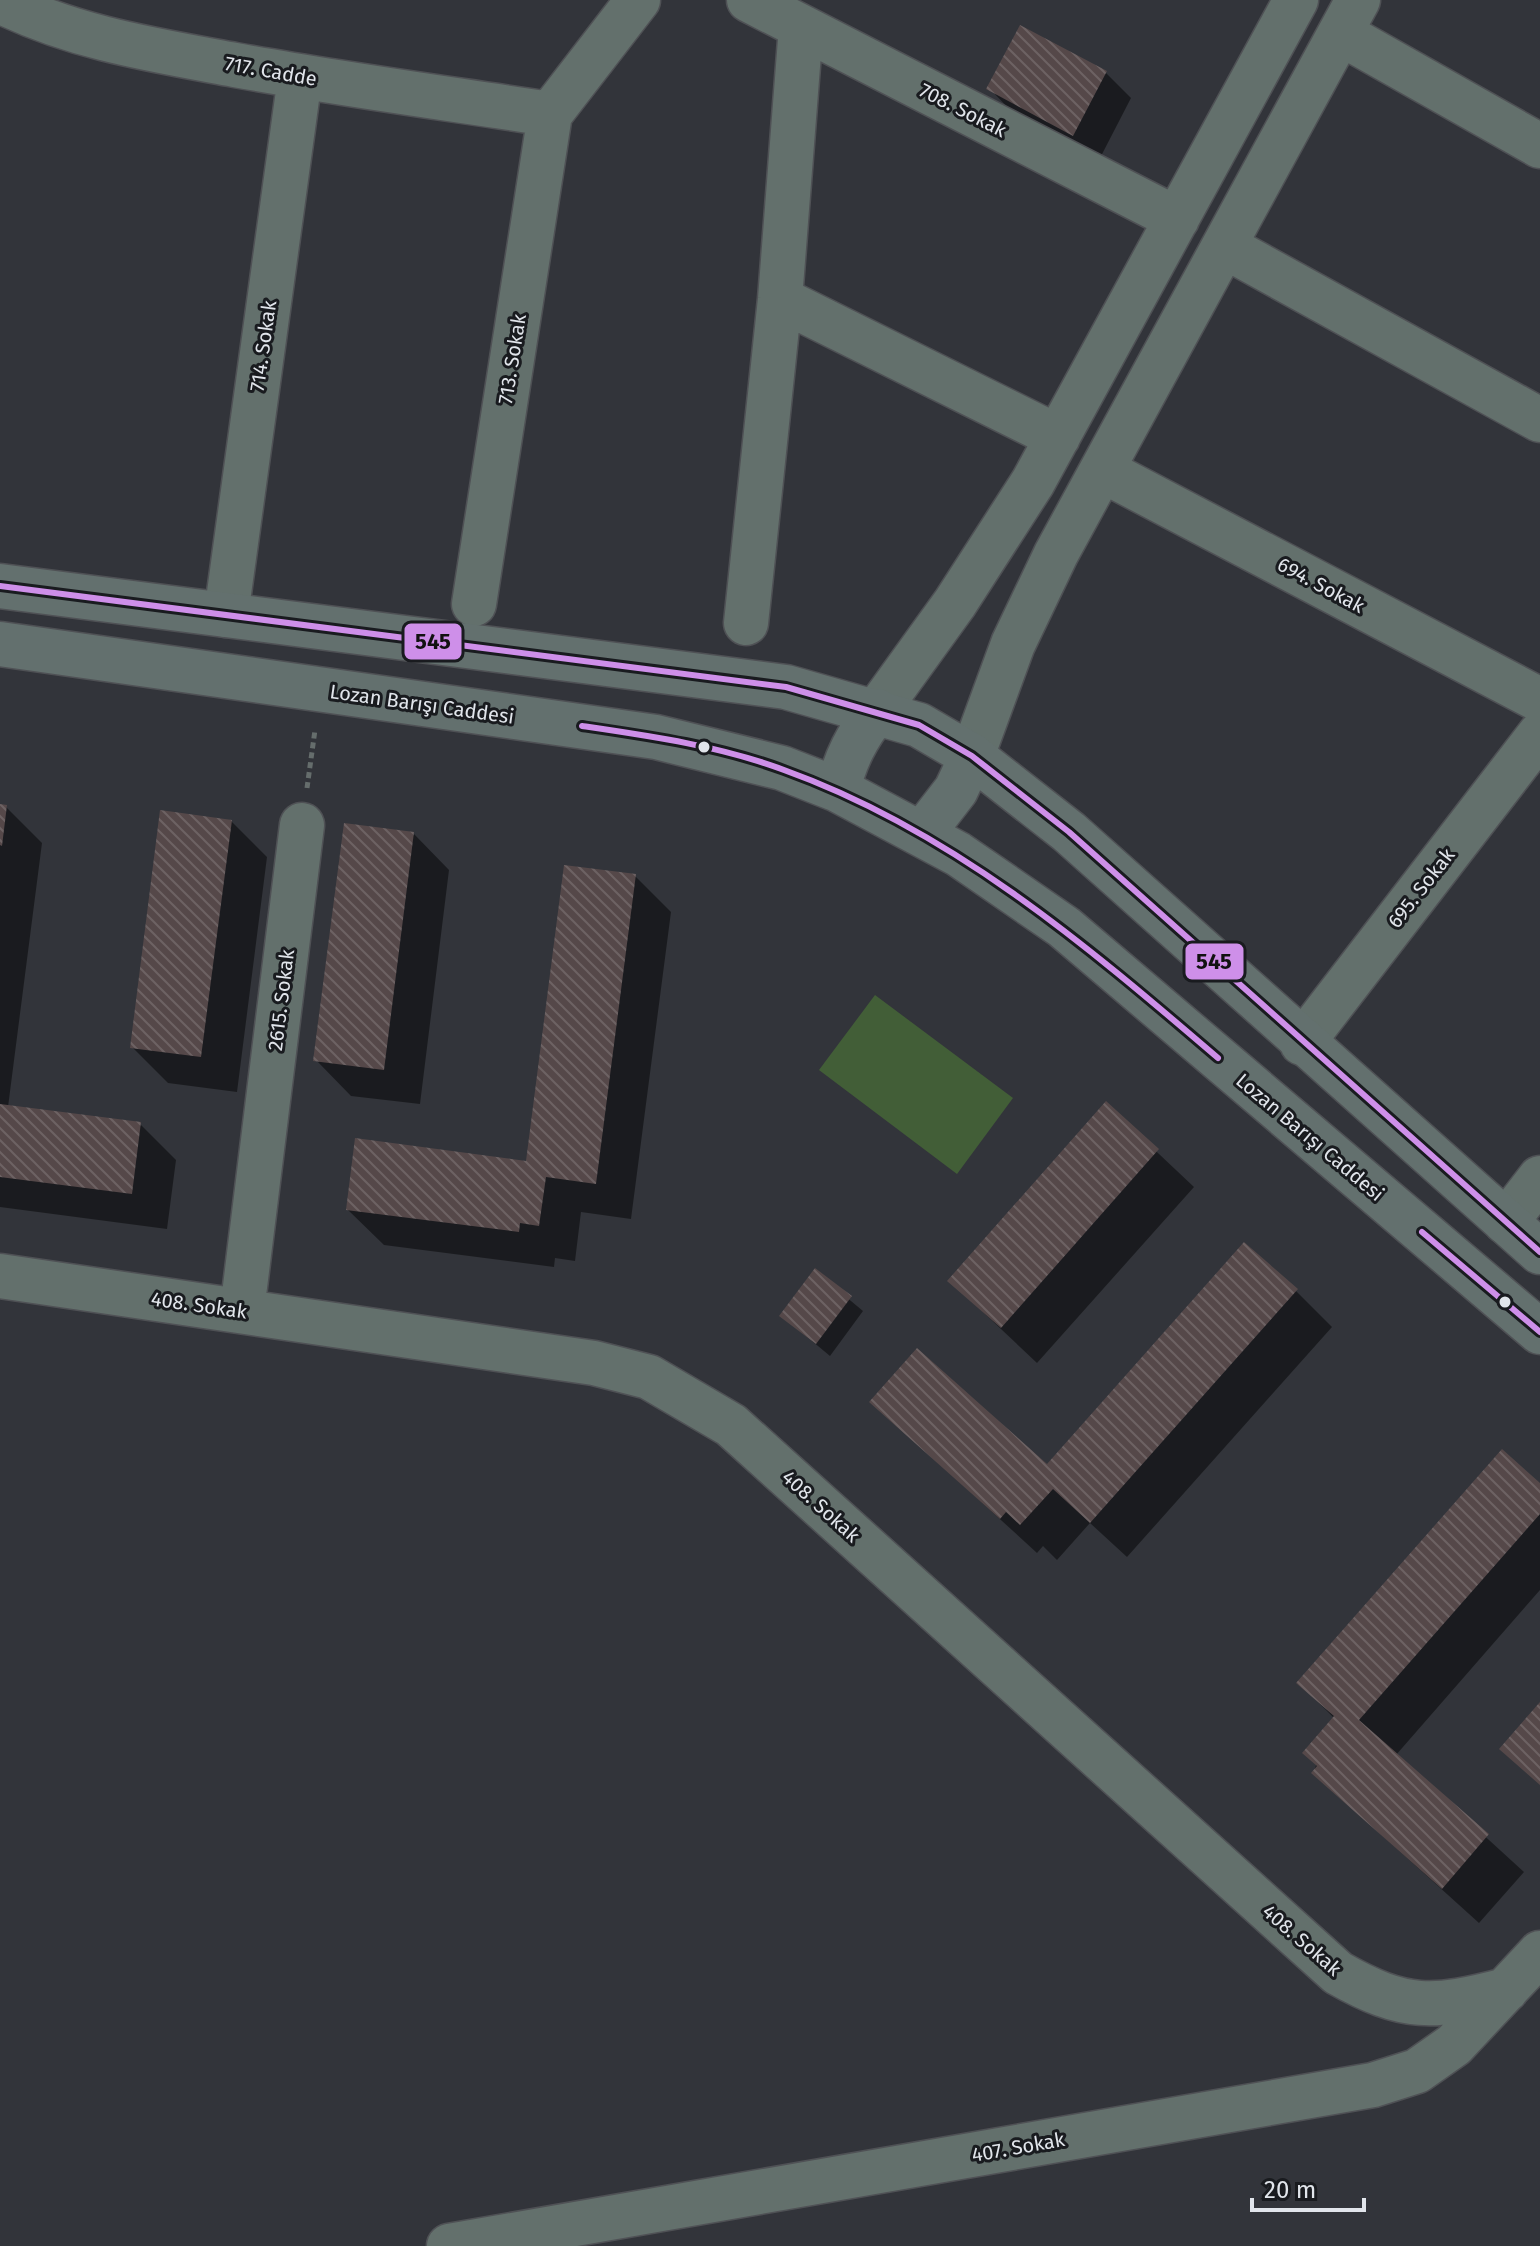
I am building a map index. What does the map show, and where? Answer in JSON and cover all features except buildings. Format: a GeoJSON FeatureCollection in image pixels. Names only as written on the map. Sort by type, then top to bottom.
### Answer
{"type":"FeatureCollection","features":[{"type":"Feature","properties":{"kind":"main road"},"geometry":{"type":"LineString","coordinates":[[0,586],[786,687],[919,725],[972,756],[1069,832],[1302,1043],[1540,1252]]}},
{"type":"Feature","properties":{"kind":"main road","name":"Lozan Barışı Caddesi"},"geometry":{"type":"LineString","coordinates":[[0,644],[656,737],[782,768],[838,790],[922,834],[1006,885],[1064,927],[1540,1332]]}},
{"type":"Feature","properties":{"kind":"main road"},"geometry":{"type":"LineString","coordinates":[[838,790],[844,763],[859,733],[877,711]]}},
{"type":"Feature","properties":{"kind":"main road"},"geometry":{"type":"LineString","coordinates":[[922,834],[948,803],[972,756]]}},
{"type":"Feature","properties":{"kind":"street"},"geometry":{"type":"LineString","coordinates":[[550,114],[638,0]]}},
{"type":"Feature","properties":{"kind":"street","name":"708. Sokak"},"geometry":{"type":"LineString","coordinates":[[749,0],[1177,219]]}},
{"type":"Feature","properties":{"kind":"street"},"geometry":{"type":"LineString","coordinates":[[877,711],[955,603],[1058,437],[1296,0]]}},
{"type":"Feature","properties":{"kind":"street","name":"717. Cadde"},"geometry":{"type":"LineString","coordinates":[[0,1],[73,32],[123,45],[300,77],[550,114]]}},
{"type":"Feature","properties":{"kind":"street"},"geometry":{"type":"LineString","coordinates":[[972,756],[1013,644],[1056,554],[1349,16],[1540,146]]}},
{"type":"Feature","properties":{"kind":"street"},"geometry":{"type":"LineString","coordinates":[[746,623],[780,299],[801,27]]}},
{"type":"Feature","properties":{"kind":"street","name":"714. Sokak"},"geometry":{"type":"LineString","coordinates":[[226,615],[300,77]]}},
{"type":"Feature","properties":{"kind":"street","name":"713. Sokak"},"geometry":{"type":"LineString","coordinates":[[474,604],[550,114]]}},
{"type":"Feature","properties":{"kind":"street"},"geometry":{"type":"LineString","coordinates":[[1224,246],[1540,420]]}},
{"type":"Feature","properties":{"kind":"street"},"geometry":{"type":"LineString","coordinates":[[780,299],[1058,437]]}},
{"type":"Feature","properties":{"kind":"street","name":"694. Sokak"},"geometry":{"type":"LineString","coordinates":[[1102,470],[1540,700]]}},
{"type":"Feature","properties":{"kind":"street","name":"695. Sokak"},"geometry":{"type":"LineString","coordinates":[[1302,1043],[1540,734]]}},
{"type":"Feature","properties":{"kind":"street","name":"2615. Sokak"},"geometry":{"type":"LineString","coordinates":[[242,1311],[302,825]]}},
{"type":"Feature","properties":{"kind":"street"},"geometry":{"type":"LineString","coordinates":[[1506,1222],[1540,1178]]}},
{"type":"Feature","properties":{"kind":"street","name":"408. Sokak"},"geometry":{"type":"LineString","coordinates":[[0,1276],[594,1363],[649,1377],[731,1425],[1338,1973],[1377,1995],[1415,2004],[1455,2003],[1506,1990]]}},
{"type":"Feature","properties":{"kind":"street","name":"407. Sokak"},"geometry":{"type":"LineString","coordinates":[[449,2246],[1373,2085],[1417,2071],[1454,2045],[1540,1953]]}},
{"type":"Feature","properties":{"kind":"path"},"geometry":{"type":"LineString","coordinates":[[302,825],[319,689]]}},
{"type":"Feature","properties":{"kind":"green space"},"geometry":{"type":"Polygon","coordinates":[[[875,995],[1013,1098],[957,1174],[819,1070],[875,995]]]}},
{"type":"Feature","properties":{"kind":"transit line","name":"545"},"geometry":{"type":"LineString","coordinates":[[0,586],[786,687],[919,725],[972,756],[1069,832],[1540,1252]]}},
{"type":"Feature","properties":{"kind":"transit line","name":"545"},"geometry":{"type":"LineString","coordinates":[[582,726],[735,754],[845,795],[904,824],[1014,894],[1118,973],[1218,1058]]}},
{"type":"Feature","properties":{"kind":"transit line","name":"545"},"geometry":{"type":"LineString","coordinates":[[1422,1232],[1540,1332]]}}]}
